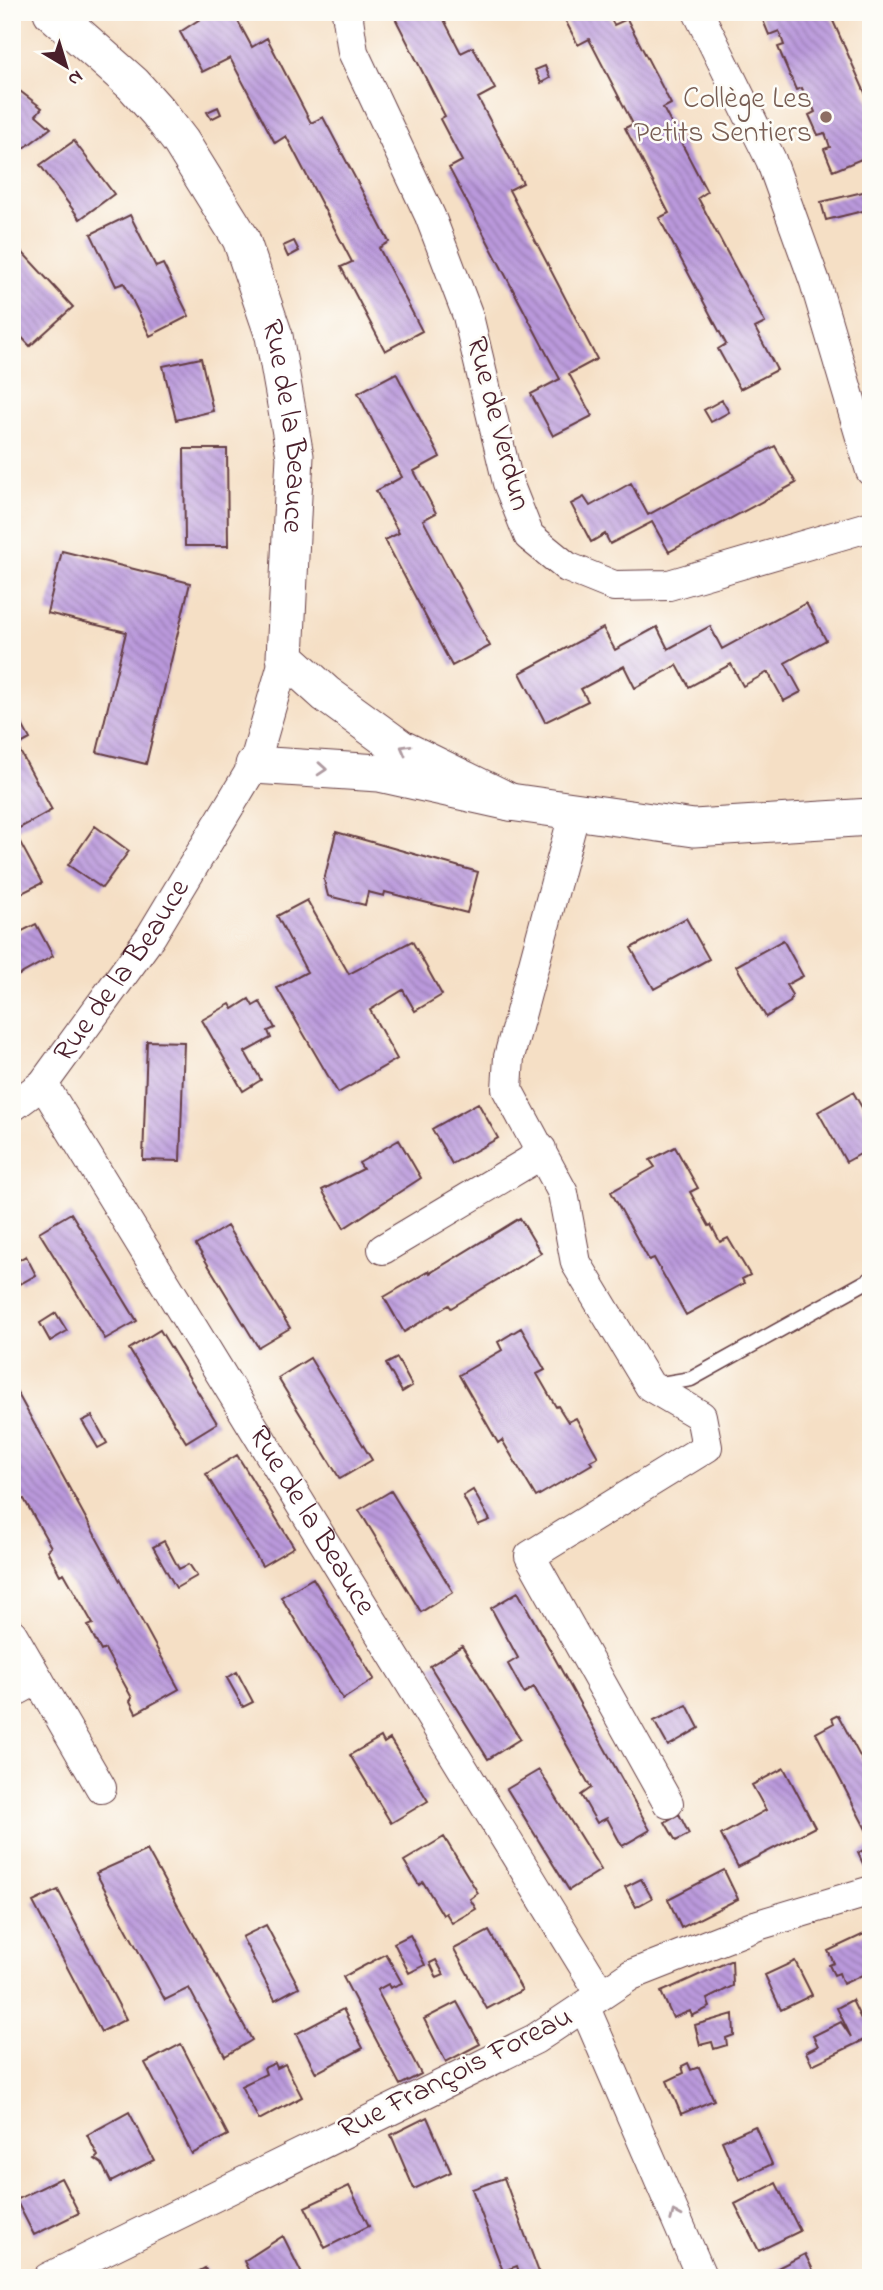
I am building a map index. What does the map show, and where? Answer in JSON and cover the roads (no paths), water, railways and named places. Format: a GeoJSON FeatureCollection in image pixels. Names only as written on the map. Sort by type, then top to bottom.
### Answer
{"type":"FeatureCollection","features":[{"type":"Feature","properties":{"kind":"street","name":"Rue de la Beauce"},"geometry":{"type":"LineString","coordinates":[[52,12],[124,76],[158,112],[181,142],[241,239],[274,336],[295,456],[285,657],[254,765],[151,936],[43,1084],[593,2001],[702,2278]]}},
{"type":"Feature","properties":{"kind":"street","name":"Rue de Verdun"},"geometry":{"type":"LineString","coordinates":[[347,12],[353,52],[430,216],[468,316],[508,483],[529,536],[566,567],[614,586],[669,585],[871,526]]}},
{"type":"Feature","properties":{"kind":"street"},"geometry":{"type":"LineString","coordinates":[[698,12],[771,160],[815,282],[871,471]]}},
{"type":"Feature","properties":{"kind":"street"},"geometry":{"type":"LineString","coordinates":[[285,657],[326,694],[400,748],[510,802]]}},
{"type":"Feature","properties":{"kind":"street"},"geometry":{"type":"LineString","coordinates":[[254,765],[379,773],[510,802],[694,828],[871,817]]}},
{"type":"Feature","properties":{"kind":"street"},"geometry":{"type":"LineString","coordinates":[[575,811],[509,1057],[507,1089],[563,1193],[576,1263],[650,1386],[701,1416],[707,1447],[530,1556],[668,1803]]}},
{"type":"Feature","properties":{"kind":"street"},"geometry":{"type":"LineString","coordinates":[[12,1107],[43,1084]]}},
{"type":"Feature","properties":{"kind":"street"},"geometry":{"type":"LineString","coordinates":[[383,1249],[530,1161],[541,1149]]}},
{"type":"Feature","properties":{"kind":"street"},"geometry":{"type":"LineString","coordinates":[[12,1634],[25,1686],[101,1788]]}},
{"type":"Feature","properties":{"kind":"street","name":"Rue François Foreau"},"geometry":{"type":"LineString","coordinates":[[48,2278],[535,2039],[631,1975],[758,1924],[871,1891]]}},
{"type":"Feature","properties":{"kind":"lane"},"geometry":{"type":"LineString","coordinates":[[650,1386],[691,1379],[871,1279]]}},
{"type":"Feature","properties":{"kind":"place","name":"Collège Les Petits Sentiers"},"geometry":{"type":"Point","coordinates":[826,117]}}]}
